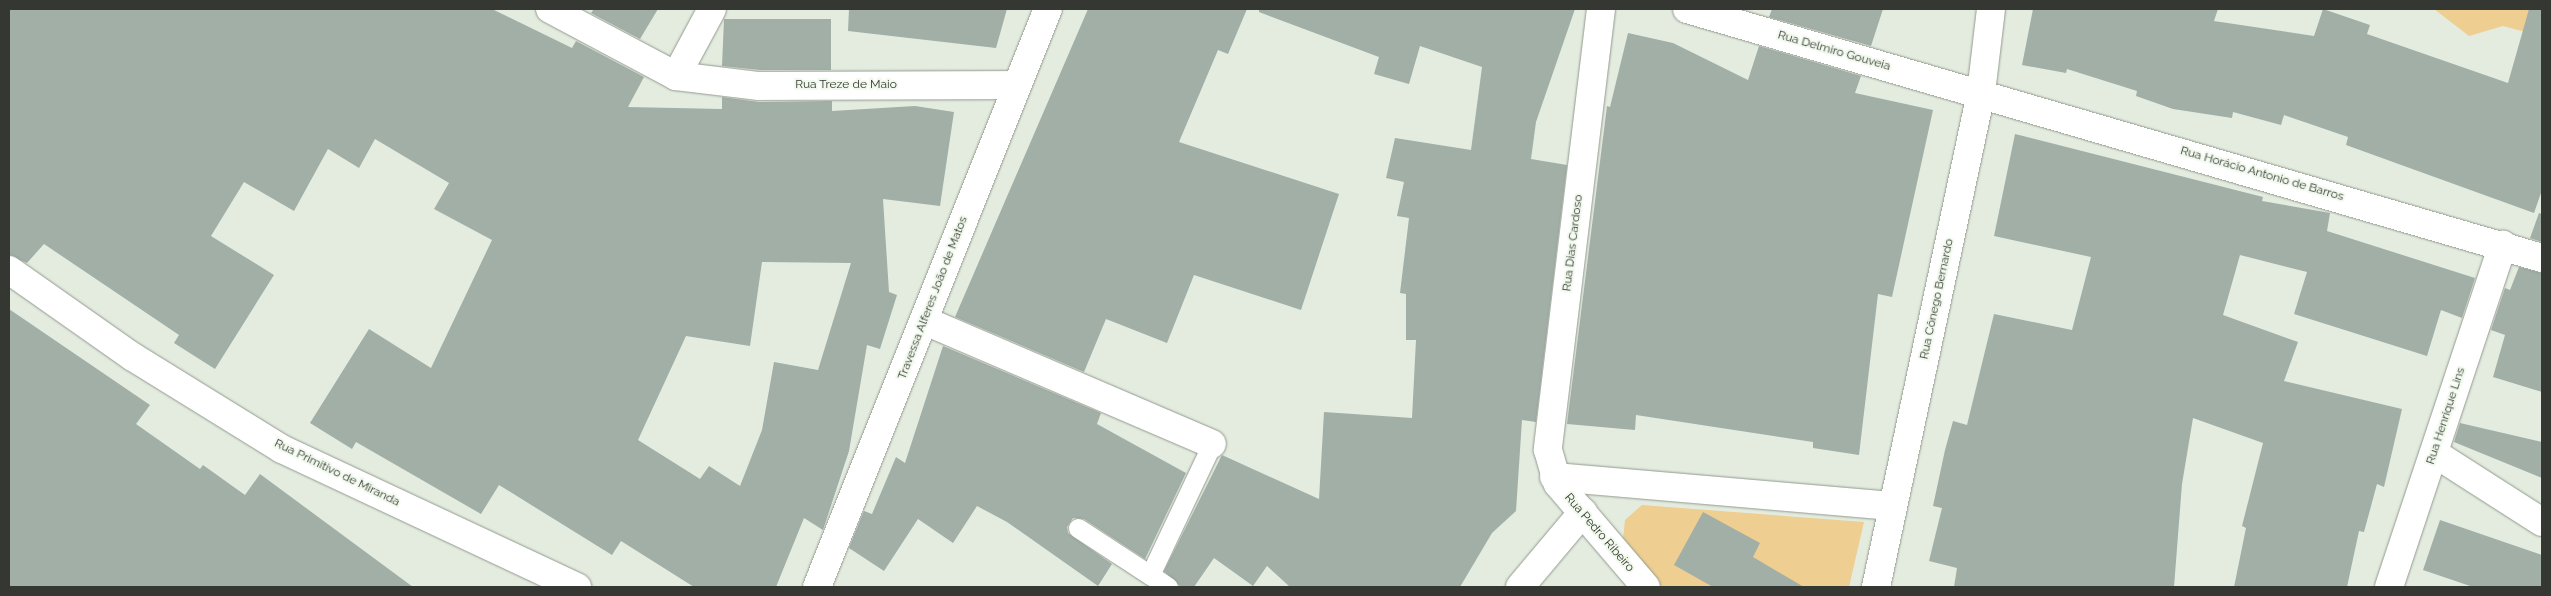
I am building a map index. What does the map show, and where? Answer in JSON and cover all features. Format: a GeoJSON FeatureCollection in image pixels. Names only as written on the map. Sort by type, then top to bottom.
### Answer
{"type":"FeatureCollection","features":[{"type":"Feature","properties":{"kind":"street","name":"Rua Treze de Maio"},"geometry":{"type":"LineString","coordinates":[[550,9],[676,76],[759,86],[1015,85]]}},
{"type":"Feature","properties":{"kind":"street"},"geometry":{"type":"LineString","coordinates":[[676,76],[712,9]]}},
{"type":"Feature","properties":{"kind":"street","name":"Travessa Alferes João de Matos"},"geometry":{"type":"LineString","coordinates":[[817,587],[925,321],[1015,85],[1048,9]]}},
{"type":"Feature","properties":{"kind":"street","name":"Rua Dias Cardoso"},"geometry":{"type":"LineString","coordinates":[[1554,477],[1548,450],[1601,9]]}},
{"type":"Feature","properties":{"kind":"street","name":"Rua Delmiro Gouveia"},"geometry":{"type":"LineString","coordinates":[[1687,9],[1981,93]]}},
{"type":"Feature","properties":{"kind":"street","name":"Rua Cônego Bernardo"},"geometry":{"type":"LineString","coordinates":[[1876,587],[1981,93],[1991,9]]}},
{"type":"Feature","properties":{"kind":"street","name":"Rua Horácio Antonio de Barros"},"geometry":{"type":"LineString","coordinates":[[1981,93],[2503,244],[2542,258]]}},
{"type":"Feature","properties":{"kind":"street","name":"Rua Henrique Lins"},"geometry":{"type":"LineString","coordinates":[[2388,587],[2503,244]]}},
{"type":"Feature","properties":{"kind":"street","name":"Rua Primitivo de Miranda"},"geometry":{"type":"LineString","coordinates":[[9,270],[133,357],[282,449],[562,584]]}},
{"type":"Feature","properties":{"kind":"street"},"geometry":{"type":"LineString","coordinates":[[925,321],[1212,444]]}},
{"type":"Feature","properties":{"kind":"street"},"geometry":{"type":"LineString","coordinates":[[2434,453],[2542,522]]}},
{"type":"Feature","properties":{"kind":"street"},"geometry":{"type":"LineString","coordinates":[[1554,477],[1893,506]]}},
{"type":"Feature","properties":{"kind":"street","name":"Rua Pedro Ribeiro"},"geometry":{"type":"LineString","coordinates":[[1554,477],[1646,587]]}},
{"type":"Feature","properties":{"kind":"street"},"geometry":{"type":"LineString","coordinates":[[1520,587],[1583,512]]}},
{"type":"Feature","properties":{"kind":"lane"},"geometry":{"type":"LineString","coordinates":[[1150,575],[1212,444]]}},
{"type":"Feature","properties":{"kind":"lane"},"geometry":{"type":"LineString","coordinates":[[1078,528],[1168,587]]}},
{"type":"Feature","properties":{"kind":"shaded area"},"geometry":{"type":"Polygon","coordinates":[[[2434,9],[2542,9],[2542,32],[2541,36],[2503,26],[2469,36],[2434,9]]]}},
{"type":"Feature","properties":{"kind":"shaded area"},"geometry":{"type":"Polygon","coordinates":[[[1642,505],[1864,522],[1849,587],[1661,587],[1623,539],[1625,520],[1642,505]]]}},
{"type":"Feature","properties":{"kind":"building"},"geometry":{"type":"Polygon","coordinates":[[[9,9],[492,9],[572,48],[576,41],[644,77],[628,107],[722,109],[722,97],[759,102],[832,101],[832,111],[915,106],[954,112],[940,206],[883,199],[889,292],[897,295],[880,349],[867,345],[849,451],[823,530],[804,518],[776,587],[694,587],[621,541],[612,555],[499,485],[481,514],[356,442],[352,449],[310,423],[369,329],[431,368],[492,240],[434,209],[449,183],[375,139],[359,168],[328,149],[294,211],[244,182],[211,236],[274,275],[215,369],[174,343],[179,335],[44,244],[27,263],[9,255],[9,9]],[[762,262],[750,346],[686,336],[638,440],[700,479],[709,466],[740,486],[762,430],[774,362],[818,370],[851,263],[762,262]]]}},
{"type":"Feature","properties":{"kind":"building"},"geometry":{"type":"Polygon","coordinates":[[[594,9],[658,9],[640,39],[591,13],[594,9]]]}},
{"type":"Feature","properties":{"kind":"building"},"geometry":{"type":"Polygon","coordinates":[[[849,9],[1007,9],[996,48],[848,31],[849,9]]]}},
{"type":"Feature","properties":{"kind":"building"},"geometry":{"type":"Polygon","coordinates":[[[1088,9],[1247,9],[1228,54],[1218,50],[1179,142],[1339,194],[1301,310],[1194,275],[1167,343],[1106,319],[1084,372],[955,317],[1088,9]]]}},
{"type":"Feature","properties":{"kind":"building"},"geometry":{"type":"Polygon","coordinates":[[[1259,9],[1575,9],[1536,122],[1531,159],[1567,165],[1536,422],[1522,420],[1516,511],[1492,533],[1460,587],[1290,587],[1267,566],[1253,586],[1214,558],[1194,587],[1181,587],[1164,571],[1222,455],[1319,499],[1324,412],[1412,418],[1416,340],[1406,340],[1406,294],[1400,293],[1409,218],[1397,216],[1404,182],[1386,178],[1395,138],[1471,150],[1482,67],[1420,46],[1409,84],[1374,74],[1379,57],[1259,12],[1259,9]]]}},
{"type":"Feature","properties":{"kind":"building"},"geometry":{"type":"Polygon","coordinates":[[[1772,9],[1883,9],[1871,46],[1769,17],[1772,9]]]}},
{"type":"Feature","properties":{"kind":"building"},"geometry":{"type":"Polygon","coordinates":[[[2033,9],[2218,9],[2214,21],[2314,36],[2323,9],[2370,25],[2367,34],[2508,83],[2529,9],[2542,9],[2542,190],[2534,213],[2346,145],[2348,137],[2284,115],[2281,125],[2233,112],[2232,118],[2173,109],[2136,96],[2137,91],[2067,69],[2066,73],[2022,65],[2033,9]]]}},
{"type":"Feature","properties":{"kind":"building"},"geometry":{"type":"Polygon","coordinates":[[[724,19],[831,19],[831,70],[760,70],[722,66],[724,19]]]}},
{"type":"Feature","properties":{"kind":"building"},"geometry":{"type":"Polygon","coordinates":[[[1628,33],[1673,43],[1748,80],[1759,46],[1861,76],[1855,93],[1933,110],[1892,297],[1878,294],[1859,455],[1813,448],[1813,442],[1636,415],[1635,430],[1567,424],[1607,106],[1610,107],[1628,33]]]}},
{"type":"Feature","properties":{"kind":"building"},"geometry":{"type":"Polygon","coordinates":[[[2015,134],[2263,197],[2262,201],[2330,213],[2327,231],[2475,278],[2462,318],[2441,310],[2427,356],[2294,314],[2307,272],[2240,255],[2223,315],[2298,342],[2284,381],[2402,409],[2384,487],[2377,484],[2364,532],[2359,531],[2347,587],[2234,587],[2246,528],[2242,526],[2263,443],[2193,418],[2182,484],[2174,587],[1954,587],[1957,568],[1929,561],[1942,508],[1933,506],[1945,450],[1953,421],[1967,425],[1994,314],[2072,330],[2091,257],[1994,236],[2015,134]]]}},
{"type":"Feature","properties":{"kind":"building"},"geometry":{"type":"Polygon","coordinates":[[[2539,213],[2542,214],[2542,242],[2530,238],[2539,213]]]}},
{"type":"Feature","properties":{"kind":"building"},"geometry":{"type":"Polygon","coordinates":[[[2519,267],[2542,273],[2542,392],[2493,377],[2505,335],[2491,330],[2505,288],[2510,290],[2519,267]]]}},
{"type":"Feature","properties":{"kind":"building"},"geometry":{"type":"Polygon","coordinates":[[[9,309],[150,405],[136,424],[200,469],[203,465],[245,495],[260,474],[413,587],[9,587],[9,309]]]}},
{"type":"Feature","properties":{"kind":"building"},"geometry":{"type":"Polygon","coordinates":[[[943,346],[1101,413],[1097,424],[1186,473],[1145,559],[1084,519],[1073,518],[1067,527],[1068,533],[1112,564],[1098,586],[1007,522],[977,506],[953,543],[918,519],[884,571],[849,548],[864,511],[872,514],[896,457],[905,463],[943,346]]]}},
{"type":"Feature","properties":{"kind":"building"},"geometry":{"type":"Polygon","coordinates":[[[2460,423],[2542,442],[2542,478],[2454,442],[2460,423]]]}},
{"type":"Feature","properties":{"kind":"building"},"geometry":{"type":"Polygon","coordinates":[[[1703,512],[1760,543],[1753,557],[1804,587],[1713,587],[1674,565],[1703,512]]]}},
{"type":"Feature","properties":{"kind":"building"},"geometry":{"type":"Polygon","coordinates":[[[2440,520],[2542,555],[2542,587],[2473,587],[2423,570],[2440,520]]]}}]}
